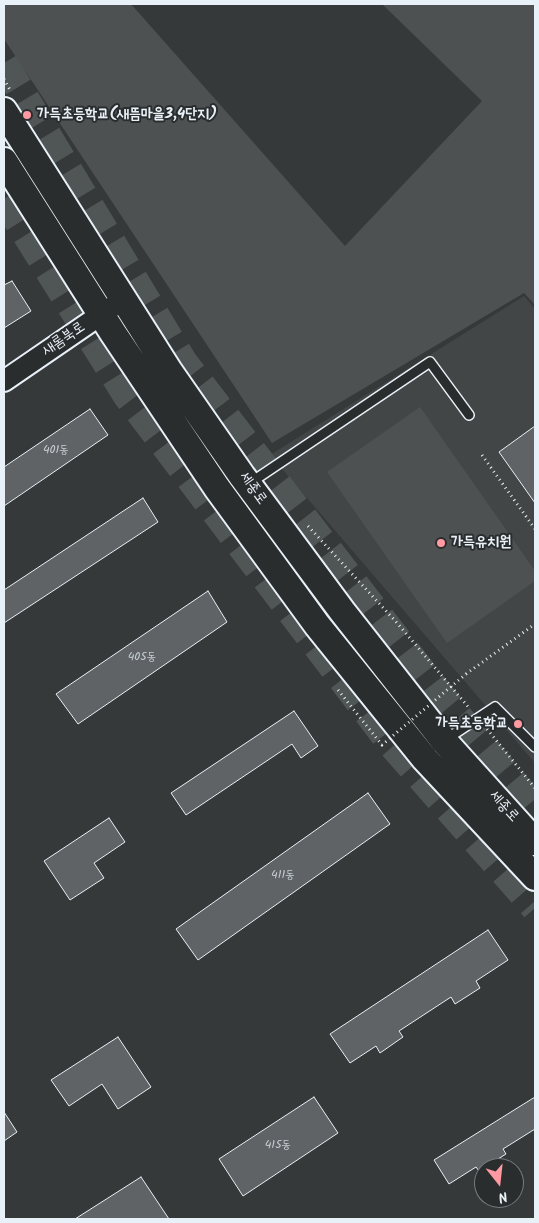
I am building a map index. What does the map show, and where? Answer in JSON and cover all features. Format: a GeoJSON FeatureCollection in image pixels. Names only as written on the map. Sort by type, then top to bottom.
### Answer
{"type":"FeatureCollection","features":[{"type":"Feature","properties":{"kind":"main road","name":"세종로"},"geometry":{"type":"LineString","coordinates":[[9,104],[124,299],[170,371],[248,484],[342,611],[433,748],[535,877]]}},
{"type":"Feature","properties":{"kind":"main road","name":"세종로"},"geometry":{"type":"LineString","coordinates":[[4,160],[101,314],[217,488],[317,626],[433,748],[535,842]]}},
{"type":"Feature","properties":{"kind":"street","name":"새롬북로"},"geometry":{"type":"LineString","coordinates":[[4,381],[124,299]]}},
{"type":"Feature","properties":{"kind":"lane"},"geometry":{"type":"LineString","coordinates":[[248,484],[430,362],[468,415]]}},
{"type":"Feature","properties":{"kind":"lane"},"geometry":{"type":"LineString","coordinates":[[433,748],[495,707],[535,747]]}},
{"type":"Feature","properties":{"kind":"path"},"geometry":{"type":"LineString","coordinates":[[4,79],[9,104]]}},
{"type":"Feature","properties":{"kind":"path"},"geometry":{"type":"LineString","coordinates":[[482,455],[535,530]]}},
{"type":"Feature","properties":{"kind":"path"},"geometry":{"type":"LineString","coordinates":[[302,519],[398,624],[535,788]]}},
{"type":"Feature","properties":{"kind":"path"},"geometry":{"type":"LineString","coordinates":[[338,690],[382,745],[466,674],[535,624]]}},
{"type":"Feature","properties":{"kind":"shaded area"},"geometry":{"type":"Polygon","coordinates":[[[4,4],[131,4],[345,246],[482,101],[382,4],[535,4],[535,305],[524,293],[272,443],[4,39],[4,4]]]}},
{"type":"Feature","properties":{"kind":"shaded area","name":"가득유치원"},"geometry":{"type":"Polygon","coordinates":[[[524,296],[535,309],[535,763],[270,455],[524,296]]]}},
{"type":"Feature","properties":{"kind":"shaded area"},"geometry":{"type":"Polygon","coordinates":[[[420,407],[535,571],[535,581],[447,643],[327,472],[420,407]]]}},
{"type":"Feature","properties":{"kind":"building"},"geometry":{"type":"Polygon","coordinates":[[[12,281],[31,311],[4,328],[4,285],[12,281]]]}},
{"type":"Feature","properties":{"kind":"building"},"geometry":{"type":"Polygon","coordinates":[[[90,409],[108,435],[4,506],[4,467],[90,409]]]}},
{"type":"Feature","properties":{"kind":"building"},"geometry":{"type":"Polygon","coordinates":[[[535,426],[535,503],[499,452],[535,426]]]}},
{"type":"Feature","properties":{"kind":"building"},"geometry":{"type":"Polygon","coordinates":[[[143,498],[158,522],[4,623],[4,590],[143,498]]]}},
{"type":"Feature","properties":{"kind":"building"},"geometry":{"type":"Polygon","coordinates":[[[208,591],[227,622],[78,724],[56,694],[208,591]]]}},
{"type":"Feature","properties":{"kind":"building"},"geometry":{"type":"Polygon","coordinates":[[[294,711],[318,746],[301,758],[292,744],[186,815],[171,793],[294,711]]]}},
{"type":"Feature","properties":{"kind":"building"},"geometry":{"type":"Polygon","coordinates":[[[368,793],[390,824],[198,960],[176,929],[368,793]]]}},
{"type":"Feature","properties":{"kind":"building"},"geometry":{"type":"Polygon","coordinates":[[[109,818],[125,842],[94,863],[104,878],[70,900],[44,861],[109,818]]]}},
{"type":"Feature","properties":{"kind":"building"},"geometry":{"type":"Polygon","coordinates":[[[488,930],[508,960],[476,981],[480,988],[455,1004],[451,997],[399,1031],[403,1037],[380,1053],[376,1046],[350,1063],[330,1034],[488,930]]]}},
{"type":"Feature","properties":{"kind":"building"},"geometry":{"type":"Polygon","coordinates":[[[118,1037],[151,1087],[118,1109],[102,1084],[69,1106],[51,1080],[118,1037]]]}},
{"type":"Feature","properties":{"kind":"building"},"geometry":{"type":"Polygon","coordinates":[[[314,1097],[338,1133],[243,1196],[219,1159],[314,1097]]]}},
{"type":"Feature","properties":{"kind":"building"},"geometry":{"type":"Polygon","coordinates":[[[535,1097],[535,1129],[503,1149],[506,1154],[500,1158],[474,1158],[474,1168],[449,1184],[434,1160],[535,1097]]]}},
{"type":"Feature","properties":{"kind":"building"},"geometry":{"type":"Polygon","coordinates":[[[4,1112],[17,1132],[4,1141],[4,1112]]]}},
{"type":"Feature","properties":{"kind":"building"},"geometry":{"type":"Polygon","coordinates":[[[141,1177],[169,1219],[75,1219],[141,1177]]]}},
{"type":"Feature","properties":{"kind":"tunnel"},"geometry":{"type":"LineString","coordinates":[[4,63],[183,361],[438,692],[535,808]]}},
{"type":"Feature","properties":{"kind":"tunnel"},"geometry":{"type":"LineString","coordinates":[[4,199],[127,396],[391,744],[535,908]]}},
{"type":"Feature","properties":{"kind":"place","name":"가득초등학교(새뜸마을3,4단지)"},"geometry":{"type":"Point","coordinates":[27,115]}},
{"type":"Feature","properties":{"kind":"place","name":"가득유치원"},"geometry":{"type":"Point","coordinates":[441,543]}},
{"type":"Feature","properties":{"kind":"place","name":"가득초등학교"},"geometry":{"type":"Point","coordinates":[518,724]}}]}
